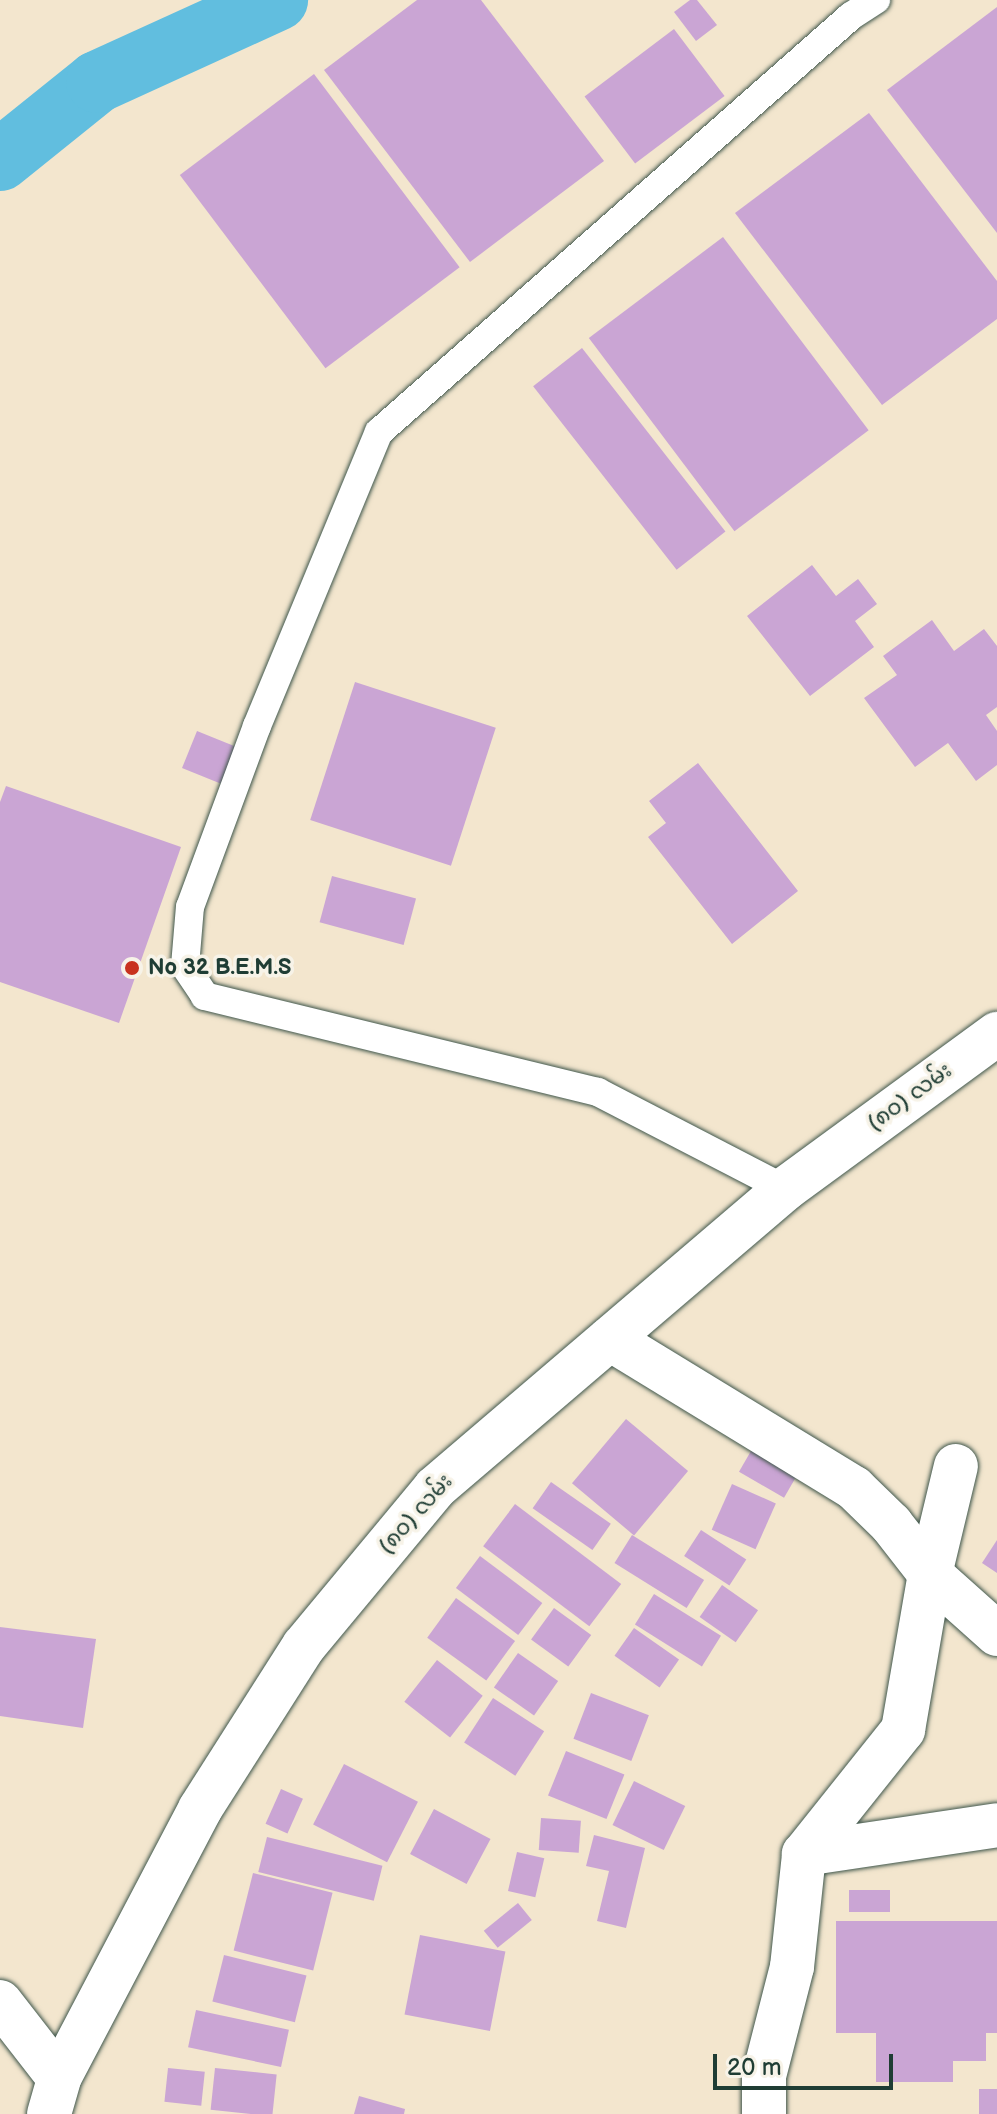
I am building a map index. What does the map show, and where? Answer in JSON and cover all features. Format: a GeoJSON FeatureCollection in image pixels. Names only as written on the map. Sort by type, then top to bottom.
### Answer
{"type":"FeatureCollection","features":[{"type":"Feature","properties":{"kind":"street","name":"(၈၀) လမ်း"},"geometry":{"type":"LineString","coordinates":[[54,2096],[200,1809],[304,1646],[435,1488],[785,1189],[997,1034]]}},
{"type":"Feature","properties":{"kind":"street"},"geometry":{"type":"LineString","coordinates":[[610,1339],[854,1488],[891,1524],[930,1574],[997,1634]]}},
{"type":"Feature","properties":{"kind":"street"},"geometry":{"type":"LineString","coordinates":[[764,2114],[764,2076],[792,1967],[804,1854],[903,1730],[930,1574],[956,1466]]}},
{"type":"Feature","properties":{"kind":"street"},"geometry":{"type":"LineString","coordinates":[[804,1854],[997,1825]]}},
{"type":"Feature","properties":{"kind":"street"},"geometry":{"type":"LineString","coordinates":[[0,2002],[54,2096]]}},
{"type":"Feature","properties":{"kind":"lane"},"geometry":{"type":"LineString","coordinates":[[785,1189],[598,1092],[205,996],[185,966],[195,893],[257,726],[379,432],[851,16],[876,0]]}},
{"type":"Feature","properties":{"kind":"building"},"geometry":{"type":"Polygon","coordinates":[[[417,0],[481,0],[604,161],[470,262],[324,70],[417,0]]]}},
{"type":"Feature","properties":{"kind":"building"},"geometry":{"type":"Polygon","coordinates":[[[690,0],[697,0],[717,25],[696,41],[674,12],[690,0]]]}},
{"type":"Feature","properties":{"kind":"building"},"geometry":{"type":"Polygon","coordinates":[[[997,7],[997,233],[887,90],[997,7]]]}},
{"type":"Feature","properties":{"kind":"building"},"geometry":{"type":"Polygon","coordinates":[[[674,29],[725,96],[635,163],[585,96],[674,29]]]}},
{"type":"Feature","properties":{"kind":"building"},"geometry":{"type":"Polygon","coordinates":[[[314,74],[460,267],[325,368],[180,175],[314,74]]]}},
{"type":"Feature","properties":{"kind":"building"},"geometry":{"type":"Polygon","coordinates":[[[869,113],[997,281],[997,319],[882,405],[735,213],[869,113]]]}},
{"type":"Feature","properties":{"kind":"building"},"geometry":{"type":"Polygon","coordinates":[[[723,237],[869,430],[734,531],[589,338],[723,237]]]}},
{"type":"Feature","properties":{"kind":"building"},"geometry":{"type":"Polygon","coordinates":[[[582,348],[725,532],[677,570],[533,386],[582,348]]]}},
{"type":"Feature","properties":{"kind":"building"},"geometry":{"type":"Polygon","coordinates":[[[812,565],[836,596],[858,579],[877,604],[855,621],[874,647],[810,696],[747,616],[812,565]]]}},
{"type":"Feature","properties":{"kind":"building"},"geometry":{"type":"Polygon","coordinates":[[[932,620],[954,651],[984,629],[997,646],[997,707],[986,715],[997,731],[997,765],[976,781],[948,743],[915,767],[864,698],[897,675],[883,656],[932,620]]]}},
{"type":"Feature","properties":{"kind":"building"},"geometry":{"type":"Polygon","coordinates":[[[355,682],[496,728],[451,866],[310,820],[355,682]]]}},
{"type":"Feature","properties":{"kind":"building"},"geometry":{"type":"Polygon","coordinates":[[[197,731],[240,748],[225,785],[182,768],[197,731]]]}},
{"type":"Feature","properties":{"kind":"building"},"geometry":{"type":"Polygon","coordinates":[[[698,763],[798,891],[732,944],[648,837],[666,823],[649,801],[698,763]]]}},
{"type":"Feature","properties":{"kind":"building"},"geometry":{"type":"Polygon","coordinates":[[[6,786],[181,847],[119,1023],[0,982],[0,802],[6,786]]]}},
{"type":"Feature","properties":{"kind":"building"},"geometry":{"type":"Polygon","coordinates":[[[332,876],[416,899],[404,945],[320,922],[332,876]]]}},
{"type":"Feature","properties":{"kind":"building"},"geometry":{"type":"Polygon","coordinates":[[[626,1419],[688,1471],[634,1535],[572,1483],[626,1419]]]}},
{"type":"Feature","properties":{"kind":"building"},"geometry":{"type":"Polygon","coordinates":[[[755,1444],[800,1470],[784,1498],[739,1472],[755,1444]]]}},
{"type":"Feature","properties":{"kind":"building"},"geometry":{"type":"Polygon","coordinates":[[[551,1482],[611,1524],[592,1550],[533,1508],[551,1482]]]}},
{"type":"Feature","properties":{"kind":"building"},"geometry":{"type":"Polygon","coordinates":[[[732,1484],[776,1504],[756,1549],[712,1530],[732,1484]]]}},
{"type":"Feature","properties":{"kind":"building"},"geometry":{"type":"Polygon","coordinates":[[[515,1504],[621,1584],[589,1626],[483,1546],[515,1504]]]}},
{"type":"Feature","properties":{"kind":"building"},"geometry":{"type":"Polygon","coordinates":[[[701,1530],[746,1559],[729,1585],[684,1556],[701,1530]]]}},
{"type":"Feature","properties":{"kind":"building"},"geometry":{"type":"Polygon","coordinates":[[[632,1535],[704,1580],[687,1608],[615,1563],[632,1535]]]}},
{"type":"Feature","properties":{"kind":"building"},"geometry":{"type":"Polygon","coordinates":[[[997,1540],[997,1573],[982,1563],[997,1540]]]}},
{"type":"Feature","properties":{"kind":"building"},"geometry":{"type":"Polygon","coordinates":[[[480,1556],[542,1603],[518,1635],[456,1588],[480,1556]]]}},
{"type":"Feature","properties":{"kind":"building"},"geometry":{"type":"Polygon","coordinates":[[[722,1585],[758,1610],[736,1642],[700,1617],[722,1585]]]}},
{"type":"Feature","properties":{"kind":"building"},"geometry":{"type":"Polygon","coordinates":[[[654,1594],[721,1636],[702,1666],[635,1625],[654,1594]]]}},
{"type":"Feature","properties":{"kind":"building"},"geometry":{"type":"Polygon","coordinates":[[[456,1598],[515,1641],[486,1681],[427,1638],[456,1598]]]}},
{"type":"Feature","properties":{"kind":"building"},"geometry":{"type":"Polygon","coordinates":[[[554,1608],[591,1635],[568,1667],[531,1640],[554,1608]]]}},
{"type":"Feature","properties":{"kind":"building"},"geometry":{"type":"Polygon","coordinates":[[[0,1627],[96,1639],[83,1728],[0,1716],[0,1627]]]}},
{"type":"Feature","properties":{"kind":"building"},"geometry":{"type":"Polygon","coordinates":[[[634,1628],[679,1660],[660,1687],[614,1656],[634,1628]]]}},
{"type":"Feature","properties":{"kind":"building"},"geometry":{"type":"Polygon","coordinates":[[[518,1653],[558,1681],[534,1716],[494,1687],[518,1653]]]}},
{"type":"Feature","properties":{"kind":"building"},"geometry":{"type":"Polygon","coordinates":[[[437,1660],[483,1696],[450,1737],[404,1702],[437,1660]]]}},
{"type":"Feature","properties":{"kind":"building"},"geometry":{"type":"Polygon","coordinates":[[[591,1693],[649,1715],[631,1761],[573,1739],[591,1693]]]}},
{"type":"Feature","properties":{"kind":"building"},"geometry":{"type":"Polygon","coordinates":[[[493,1698],[544,1731],[515,1776],[464,1742],[493,1698]]]}},
{"type":"Feature","properties":{"kind":"building"},"geometry":{"type":"Polygon","coordinates":[[[566,1751],[624,1775],[606,1819],[548,1796],[566,1751]]]}},
{"type":"Feature","properties":{"kind":"building"},"geometry":{"type":"Polygon","coordinates":[[[344,1764],[418,1802],[387,1862],[313,1825],[344,1764]]]}},
{"type":"Feature","properties":{"kind":"building"},"geometry":{"type":"Polygon","coordinates":[[[634,1781],[685,1806],[664,1850],[613,1825],[634,1781]]]}},
{"type":"Feature","properties":{"kind":"building"},"geometry":{"type":"Polygon","coordinates":[[[281,1789],[303,1799],[287,1833],[266,1824],[281,1789]]]}},
{"type":"Feature","properties":{"kind":"building"},"geometry":{"type":"Polygon","coordinates":[[[434,1809],[491,1839],[467,1884],[410,1854],[434,1809]]]}},
{"type":"Feature","properties":{"kind":"building"},"geometry":{"type":"Polygon","coordinates":[[[541,1818],[581,1821],[579,1853],[539,1850],[541,1818]]]}},
{"type":"Feature","properties":{"kind":"building"},"geometry":{"type":"Polygon","coordinates":[[[594,1835],[645,1848],[626,1928],[597,1921],[609,1871],[586,1866],[594,1835]]]}},
{"type":"Feature","properties":{"kind":"building"},"geometry":{"type":"Polygon","coordinates":[[[267,1837],[382,1866],[374,1901],[258,1872],[267,1837]]]}},
{"type":"Feature","properties":{"kind":"building"},"geometry":{"type":"Polygon","coordinates":[[[517,1852],[544,1858],[535,1897],[508,1891],[517,1852]]]}},
{"type":"Feature","properties":{"kind":"building"},"geometry":{"type":"Polygon","coordinates":[[[253,1873],[333,1893],[313,1970],[234,1951],[253,1873]]]}},
{"type":"Feature","properties":{"kind":"building"},"geometry":{"type":"Polygon","coordinates":[[[849,1890],[890,1890],[890,1912],[849,1912],[849,1890]]]}},
{"type":"Feature","properties":{"kind":"building"},"geometry":{"type":"Polygon","coordinates":[[[518,1903],[532,1920],[498,1948],[484,1931],[518,1903]]]}},
{"type":"Feature","properties":{"kind":"building"},"geometry":{"type":"Polygon","coordinates":[[[836,1921],[997,1921],[997,2033],[986,2033],[986,2061],[953,2061],[953,2082],[876,2082],[876,2033],[836,2033],[836,1921]]]}},
{"type":"Feature","properties":{"kind":"building"},"geometry":{"type":"Polygon","coordinates":[[[420,1935],[505,1952],[490,2031],[405,2015],[420,1935]]]}},
{"type":"Feature","properties":{"kind":"building"},"geometry":{"type":"Polygon","coordinates":[[[224,1955],[306,1976],[295,2022],[212,2002],[224,1955]]]}},
{"type":"Feature","properties":{"kind":"building"},"geometry":{"type":"Polygon","coordinates":[[[196,2010],[289,2030],[281,2067],[188,2047],[196,2010]]]}},
{"type":"Feature","properties":{"kind":"building"},"geometry":{"type":"Polygon","coordinates":[[[168,2068],[205,2072],[201,2106],[164,2102],[168,2068]]]}},
{"type":"Feature","properties":{"kind":"building"},"geometry":{"type":"Polygon","coordinates":[[[215,2068],[277,2074],[273,2114],[211,2110],[215,2068]]]}},
{"type":"Feature","properties":{"kind":"building"},"geometry":{"type":"Polygon","coordinates":[[[979,2089],[997,2089],[997,2114],[979,2114],[979,2089]]]}},
{"type":"Feature","properties":{"kind":"building"},"geometry":{"type":"Polygon","coordinates":[[[359,2096],[405,2109],[404,2114],[354,2114],[359,2096]]]}},
{"type":"Feature","properties":{"kind":"waterway"},"geometry":{"type":"LineString","coordinates":[[0,160],[97,82],[277,0]]}},
{"type":"Feature","properties":{"kind":"place","name":"No 32 B.E.M.S"},"geometry":{"type":"Point","coordinates":[132,968]}}]}
